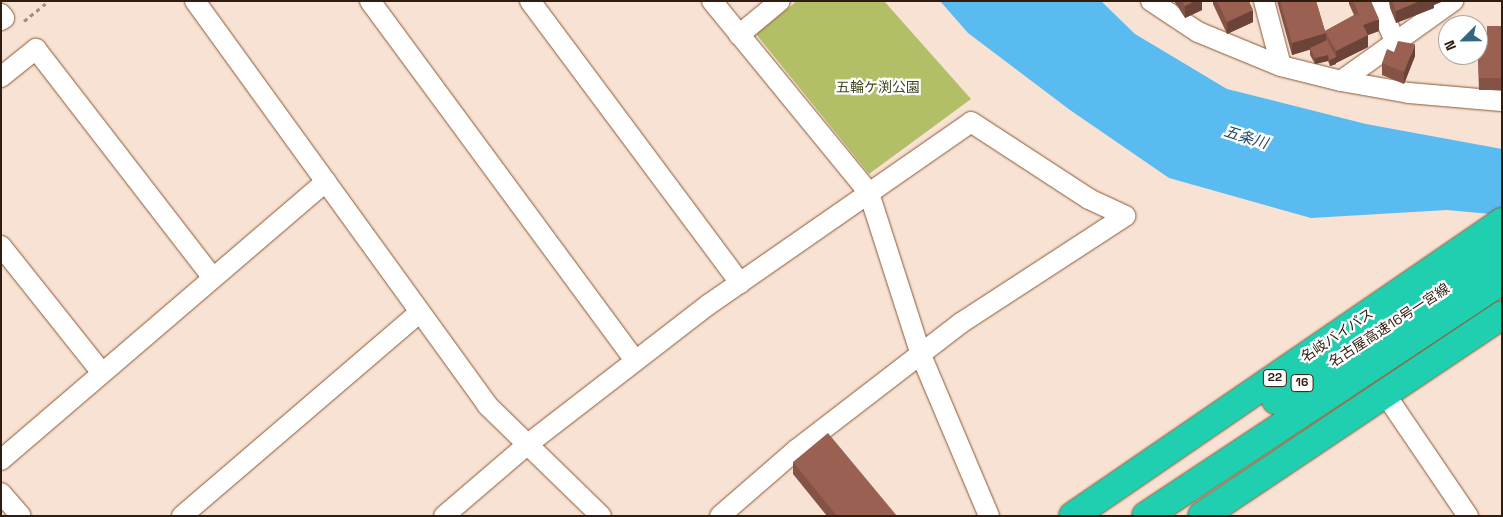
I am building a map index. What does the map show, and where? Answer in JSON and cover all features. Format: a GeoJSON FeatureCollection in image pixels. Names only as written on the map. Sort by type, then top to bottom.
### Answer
{"type":"FeatureCollection","features":[{"type":"Feature","properties":{"kind":"highway","name":"名岐バイパス"},"geometry":{"type":"LineString","coordinates":[[1073,516],[1502,222]]}},
{"type":"Feature","properties":{"kind":"highway","name":"名古屋高速16号一宮線"},"geometry":{"type":"LineString","coordinates":[[1102,516],[1502,250]]}},
{"type":"Feature","properties":{"kind":"highway"},"geometry":{"type":"LineString","coordinates":[[1146,516],[1502,280]]}},
{"type":"Feature","properties":{"kind":"highway"},"geometry":{"type":"LineString","coordinates":[[1180,516],[1502,300]]}},
{"type":"Feature","properties":{"kind":"highway"},"geometry":{"type":"LineString","coordinates":[[1202,516],[1502,315]]}},
{"type":"Feature","properties":{"kind":"street"},"geometry":{"type":"LineString","coordinates":[[195,1],[487,405],[601,516]]}},
{"type":"Feature","properties":{"kind":"street"},"geometry":{"type":"LineString","coordinates":[[370,1],[635,361]]}},
{"type":"Feature","properties":{"kind":"street"},"geometry":{"type":"LineString","coordinates":[[530,1],[740,283]]}},
{"type":"Feature","properties":{"kind":"street"},"geometry":{"type":"LineString","coordinates":[[712,1],[869,193],[921,355],[989,516]]}},
{"type":"Feature","properties":{"kind":"street"},"geometry":{"type":"LineString","coordinates":[[740,34],[780,1]]}},
{"type":"Feature","properties":{"kind":"street"},"geometry":{"type":"LineString","coordinates":[[1152,1],[1198,32],[1281,66],[1341,81],[1409,93],[1502,101]]}},
{"type":"Feature","properties":{"kind":"street"},"geometry":{"type":"LineString","coordinates":[[1264,1],[1281,66]]}},
{"type":"Feature","properties":{"kind":"street"},"geometry":{"type":"LineString","coordinates":[[1378,1],[1396,44]]}},
{"type":"Feature","properties":{"kind":"street"},"geometry":{"type":"LineString","coordinates":[[1341,81],[1396,44],[1453,1]]}},
{"type":"Feature","properties":{"kind":"street"},"geometry":{"type":"LineString","coordinates":[[1,14],[4,18],[1,20]]}},
{"type":"Feature","properties":{"kind":"street"},"geometry":{"type":"LineString","coordinates":[[1,77],[36,49],[213,278]]}},
{"type":"Feature","properties":{"kind":"street"},"geometry":{"type":"LineString","coordinates":[[444,516],[528,444],[635,361],[740,283],[971,122],[1089,199],[1125,216],[961,324],[796,450],[720,516]]}},
{"type":"Feature","properties":{"kind":"street"},"geometry":{"type":"LineString","coordinates":[[1,460],[326,181]]}},
{"type":"Feature","properties":{"kind":"street"},"geometry":{"type":"LineString","coordinates":[[1,246],[102,374]]}},
{"type":"Feature","properties":{"kind":"street"},"geometry":{"type":"LineString","coordinates":[[182,516],[420,312]]}},
{"type":"Feature","properties":{"kind":"street"},"geometry":{"type":"LineString","coordinates":[[1385,394],[1468,516]]}},
{"type":"Feature","properties":{"kind":"street"},"geometry":{"type":"LineString","coordinates":[[1,493],[21,516]]}},
{"type":"Feature","properties":{"kind":"green space","name":"五輪ケ渕公園"},"geometry":{"type":"Polygon","coordinates":[[[797,1],[884,1],[971,99],[869,174],[756,34],[797,1]]]}},
{"type":"Feature","properties":{"kind":"water","name":"五条川"},"geometry":{"type":"Polygon","coordinates":[[[940,1],[1101,1],[1135,34],[1227,89],[1366,124],[1502,149],[1502,215],[1447,210],[1311,218],[1169,178],[1070,110],[968,33],[940,1]]]}},
{"type":"Feature","properties":{"kind":"building"},"geometry":{"type":"Polygon","coordinates":[[[1182,1],[1195,1],[1185,6],[1182,1]]]}},
{"type":"Feature","properties":{"kind":"building"},"geometry":{"type":"Polygon","coordinates":[[[1217,1],[1249,1],[1253,10],[1227,22],[1217,1]]]}},
{"type":"Feature","properties":{"kind":"building"},"geometry":{"type":"Polygon","coordinates":[[[1280,1],[1316,1],[1325,31],[1357,14],[1360,17],[1353,1],[1371,1],[1379,19],[1363,25],[1368,35],[1336,51],[1326,33],[1292,43],[1280,1]]]}},
{"type":"Feature","properties":{"kind":"building"},"geometry":{"type":"Polygon","coordinates":[[[1392,1],[1420,1],[1396,11],[1392,1]]]}},
{"type":"Feature","properties":{"kind":"building"},"geometry":{"type":"Polygon","coordinates":[[[1488,26],[1502,26],[1502,78],[1479,78],[1479,65],[1488,65],[1488,26]]]}},
{"type":"Feature","properties":{"kind":"building"},"geometry":{"type":"Polygon","coordinates":[[[1327,40],[1336,57],[1330,60],[1328,55],[1315,58],[1310,48],[1327,40]]]}},
{"type":"Feature","properties":{"kind":"building"},"geometry":{"type":"Polygon","coordinates":[[[1398,41],[1415,44],[1404,72],[1382,63],[1387,49],[1394,52],[1398,41]]]}},
{"type":"Feature","properties":{"kind":"building"},"geometry":{"type":"Polygon","coordinates":[[[828,433],[897,516],[837,516],[793,462],[828,433]]]}}]}
